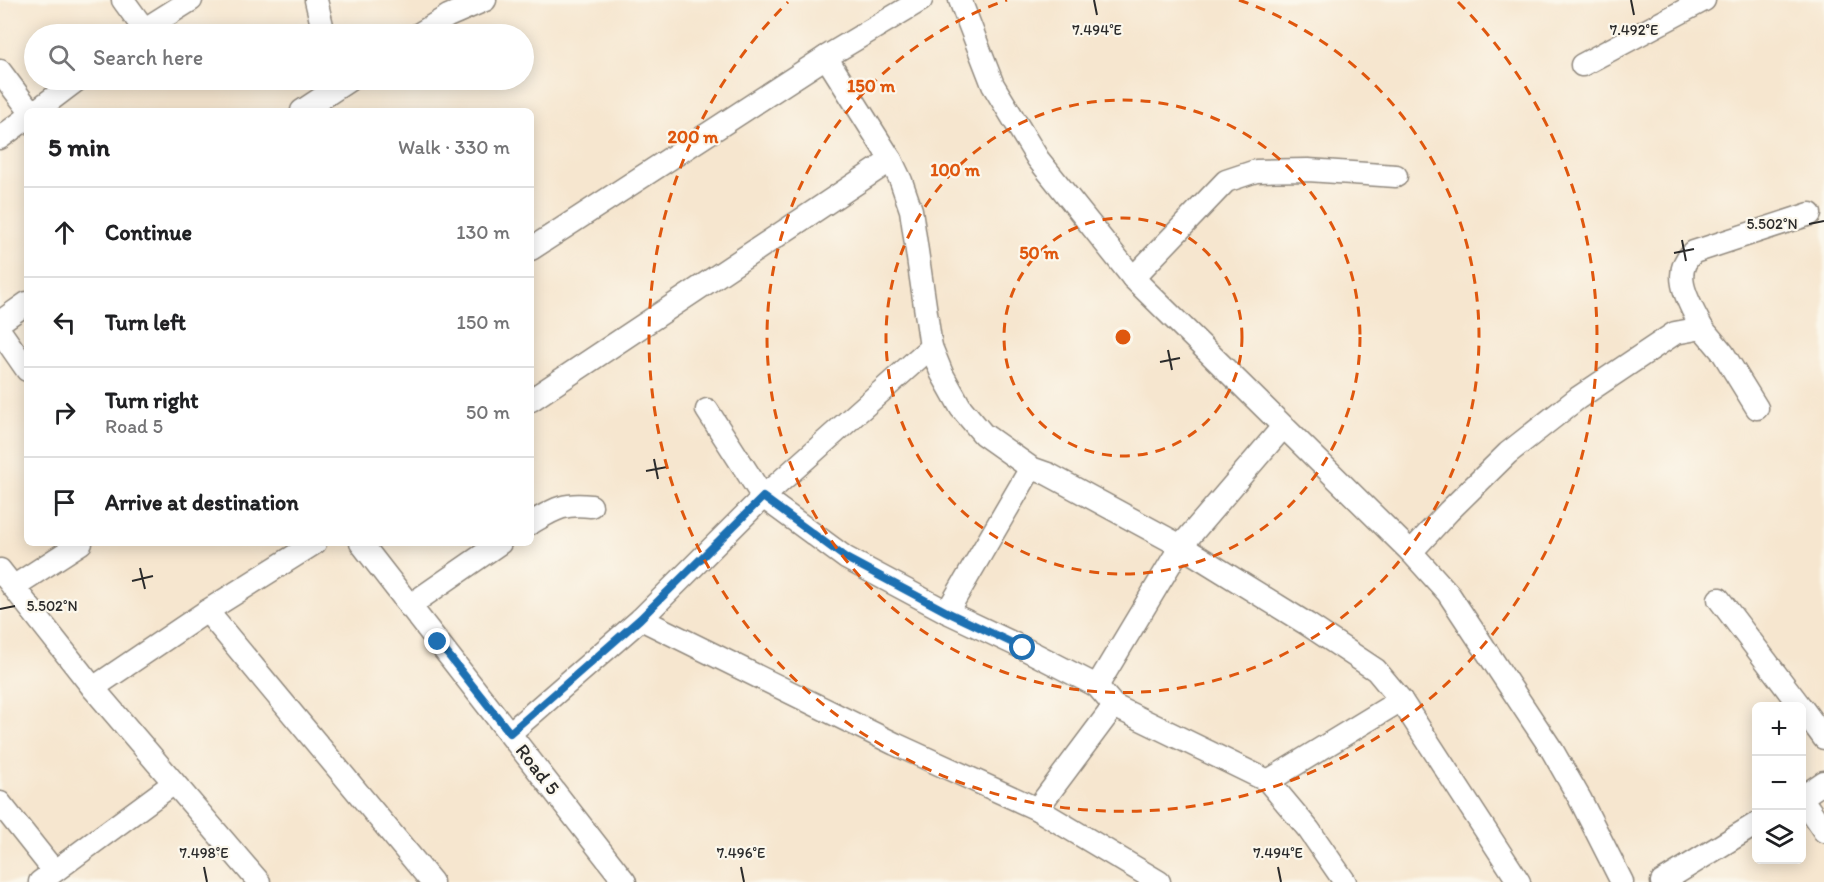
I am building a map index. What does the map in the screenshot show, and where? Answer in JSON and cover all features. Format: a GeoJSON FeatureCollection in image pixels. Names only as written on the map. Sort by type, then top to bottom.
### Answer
{"type":"FeatureCollection","features":[{"type":"Feature","properties":{"kind":"street"},"geometry":{"type":"LineString","coordinates":[[123,0],[136,24]]}},
{"type":"Feature","properties":{"kind":"street"},"geometry":{"type":"LineString","coordinates":[[153,24],[191,0]]}},
{"type":"Feature","properties":{"kind":"street"},"geometry":{"type":"LineString","coordinates":[[316,0],[322,24]]}},
{"type":"Feature","properties":{"kind":"street"},"geometry":{"type":"LineString","coordinates":[[429,24],[445,8],[485,0]]}},
{"type":"Feature","properties":{"kind":"street"},"geometry":{"type":"LineString","coordinates":[[534,247],[826,57],[921,0]]}},
{"type":"Feature","properties":{"kind":"street"},"geometry":{"type":"LineString","coordinates":[[960,0],[993,85],[1038,159],[1133,278],[1412,552],[1448,593],[1552,750],[1585,808],[1622,882]]}},
{"type":"Feature","properties":{"kind":"street"},"geometry":{"type":"LineString","coordinates":[[1582,65],[1704,0]]}},
{"type":"Feature","properties":{"kind":"street"},"geometry":{"type":"LineString","coordinates":[[826,57],[891,160],[911,210],[931,347],[942,374],[961,408],[983,434],[1031,468],[1048,474],[1181,546],[1376,669],[1401,700],[1519,882]]}},
{"type":"Feature","properties":{"kind":"street"},"geometry":{"type":"LineString","coordinates":[[0,71],[28,108]]}},
{"type":"Feature","properties":{"kind":"street"},"geometry":{"type":"LineString","coordinates":[[40,108],[64,90]]}},
{"type":"Feature","properties":{"kind":"street"},"geometry":{"type":"LineString","coordinates":[[306,108],[330,90]]}},
{"type":"Feature","properties":{"kind":"street"},"geometry":{"type":"LineString","coordinates":[[0,138],[24,120]]}},
{"type":"Feature","properties":{"kind":"street"},"geometry":{"type":"LineString","coordinates":[[534,398],[891,160]]}},
{"type":"Feature","properties":{"kind":"street"},"geometry":{"type":"LineString","coordinates":[[1133,278],[1226,181],[1256,171],[1308,170],[1396,176]]}},
{"type":"Feature","properties":{"kind":"street"},"geometry":{"type":"LineString","coordinates":[[1757,408],[1723,353],[1702,328],[1683,290],[1682,270],[1687,257],[1694,252],[1810,214]]}},
{"type":"Feature","properties":{"kind":"street"},"geometry":{"type":"LineString","coordinates":[[0,322],[24,305]]}},
{"type":"Feature","properties":{"kind":"street"},"geometry":{"type":"LineString","coordinates":[[1412,552],[1449,511],[1509,453],[1578,398],[1675,333],[1702,328]]}},
{"type":"Feature","properties":{"kind":"street"},"geometry":{"type":"LineString","coordinates":[[0,331],[24,366]]}},
{"type":"Feature","properties":{"kind":"street"},"geometry":{"type":"LineString","coordinates":[[510,733],[640,619],[763,497],[931,347]]}},
{"type":"Feature","properties":{"kind":"street"},"geometry":{"type":"LineString","coordinates":[[707,410],[763,497],[846,558],[947,612],[1097,686],[1114,706],[1268,782],[1309,830],[1345,882]]}},
{"type":"Feature","properties":{"kind":"street"},"geometry":{"type":"LineString","coordinates":[[1097,686],[1181,546],[1283,427]]}},
{"type":"Feature","properties":{"kind":"street"},"geometry":{"type":"LineString","coordinates":[[947,612],[1031,468]]}},
{"type":"Feature","properties":{"kind":"street"},"geometry":{"type":"LineString","coordinates":[[534,522],[554,509],[572,504],[591,506]]}},
{"type":"Feature","properties":{"kind":"street"},"geometry":{"type":"LineString","coordinates":[[75,546],[7,578],[93,688],[258,882]]}},
{"type":"Feature","properties":{"kind":"street"},"geometry":{"type":"LineString","coordinates":[[93,688],[207,611],[310,546]]}},
{"type":"Feature","properties":{"kind":"street","name":"Road 5"},"geometry":{"type":"LineString","coordinates":[[363,546],[625,882]]}},
{"type":"Feature","properties":{"kind":"street"},"geometry":{"type":"LineString","coordinates":[[409,606],[496,546]]}},
{"type":"Feature","properties":{"kind":"street"},"geometry":{"type":"LineString","coordinates":[[1719,599],[1797,702]]}},
{"type":"Feature","properties":{"kind":"street"},"geometry":{"type":"LineString","coordinates":[[207,611],[432,882]]}},
{"type":"Feature","properties":{"kind":"street"},"geometry":{"type":"LineString","coordinates":[[640,619],[895,744],[1037,809],[1159,882]]}},
{"type":"Feature","properties":{"kind":"street"},"geometry":{"type":"LineString","coordinates":[[1268,782],[1401,700]]}},
{"type":"Feature","properties":{"kind":"street"},"geometry":{"type":"LineString","coordinates":[[1037,809],[1114,706]]}},
{"type":"Feature","properties":{"kind":"street"},"geometry":{"type":"LineString","coordinates":[[1806,714],[1824,738]]}},
{"type":"Feature","properties":{"kind":"street"},"geometry":{"type":"LineString","coordinates":[[1806,795],[1824,782]]}},
{"type":"Feature","properties":{"kind":"street"},"geometry":{"type":"LineString","coordinates":[[0,803],[47,876],[174,783]]}},
{"type":"Feature","properties":{"kind":"street"},"geometry":{"type":"LineString","coordinates":[[1806,804],[1824,831]]}},
{"type":"Feature","properties":{"kind":"street"},"geometry":{"type":"LineString","coordinates":[[1662,882],[1752,827]]}},
{"type":"Feature","properties":{"kind":"route"},"geometry":{"type":"LineString","coordinates":[[438,642],[510,733],[640,619],[763,497],[846,558],[947,612],[1023,648]]}}]}
